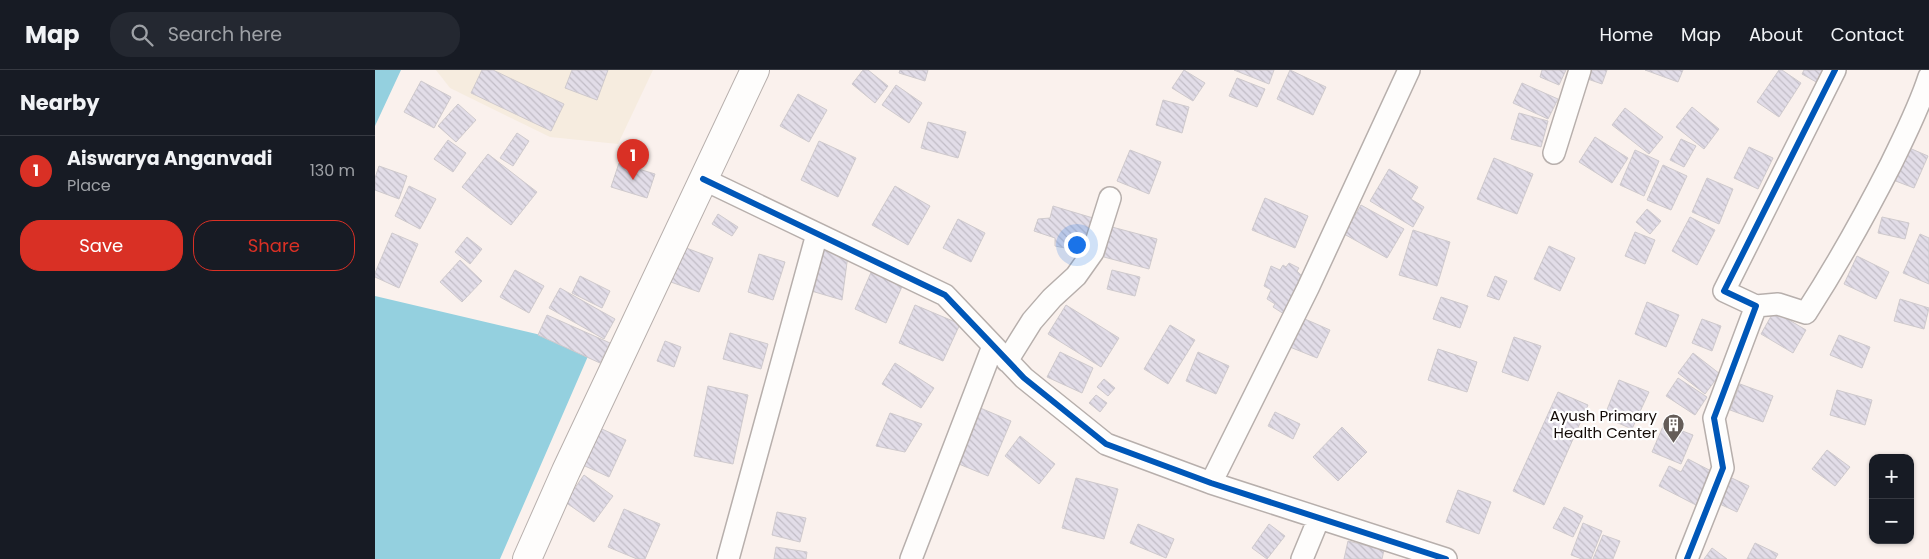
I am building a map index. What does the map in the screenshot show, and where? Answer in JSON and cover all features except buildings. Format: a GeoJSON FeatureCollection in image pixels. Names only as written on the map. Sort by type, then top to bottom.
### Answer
{"type":"FeatureCollection","features":[{"type":"Feature","properties":{"kind":"main road"},"geometry":{"type":"LineString","coordinates":[[527,559],[566,471],[755,70]]}},
{"type":"Feature","properties":{"kind":"street"},"geometry":{"type":"LineString","coordinates":[[1211,484],[1308,288],[1409,70]]}},
{"type":"Feature","properties":{"kind":"street"},"geometry":{"type":"LineString","coordinates":[[1554,153],[1580,70]]}},
{"type":"Feature","properties":{"kind":"street"},"geometry":{"type":"LineString","coordinates":[[1835,70],[1724,291],[1756,306],[1778,304],[1806,313],[1831,274],[1874,197],[1920,105],[1929,77]]}},
{"type":"Feature","properties":{"kind":"street"},"geometry":{"type":"LineString","coordinates":[[703,180],[945,295],[1024,378],[1106,444],[1211,484],[1446,559]]}},
{"type":"Feature","properties":{"kind":"street"},"geometry":{"type":"LineString","coordinates":[[911,559],[1000,353],[1052,298],[1076,276],[1093,252],[1110,198]]}},
{"type":"Feature","properties":{"kind":"street"},"geometry":{"type":"LineString","coordinates":[[728,559],[817,234]]}},
{"type":"Feature","properties":{"kind":"street"},"geometry":{"type":"LineString","coordinates":[[1687,559],[1723,468],[1714,418],[1756,306]]}},
{"type":"Feature","properties":{"kind":"street"},"geometry":{"type":"LineString","coordinates":[[1302,559],[1319,518]]}},
{"type":"Feature","properties":{"kind":"shaded area"},"geometry":{"type":"Polygon","coordinates":[[[436,70],[653,70],[618,144],[550,137],[450,88],[436,70]]]}},
{"type":"Feature","properties":{"kind":"water"},"geometry":{"type":"Polygon","coordinates":[[[375,70],[401,70],[375,126],[375,70]]]}},
{"type":"Feature","properties":{"kind":"water"},"geometry":{"type":"Polygon","coordinates":[[[375,296],[592,347],[500,559],[375,559],[375,296]]]}},
{"type":"Feature","properties":{"kind":"cycle path"},"geometry":{"type":"LineString","coordinates":[[1687,559],[1723,468],[1714,418],[1756,306],[1724,291],[1835,70]]}},
{"type":"Feature","properties":{"kind":"cycle path"},"geometry":{"type":"LineString","coordinates":[[703,179],[945,295],[1024,378],[1106,444],[1211,483],[1446,559]]}},
{"type":"Feature","properties":{"kind":"place","name":"Aiswarya Anganvadi"},"geometry":{"type":"Point","coordinates":[633,180]}},
{"type":"Feature","properties":{"kind":"place","name":"Ayush Primary Health Center"},"geometry":{"type":"Point","coordinates":[1673,444]}}]}
